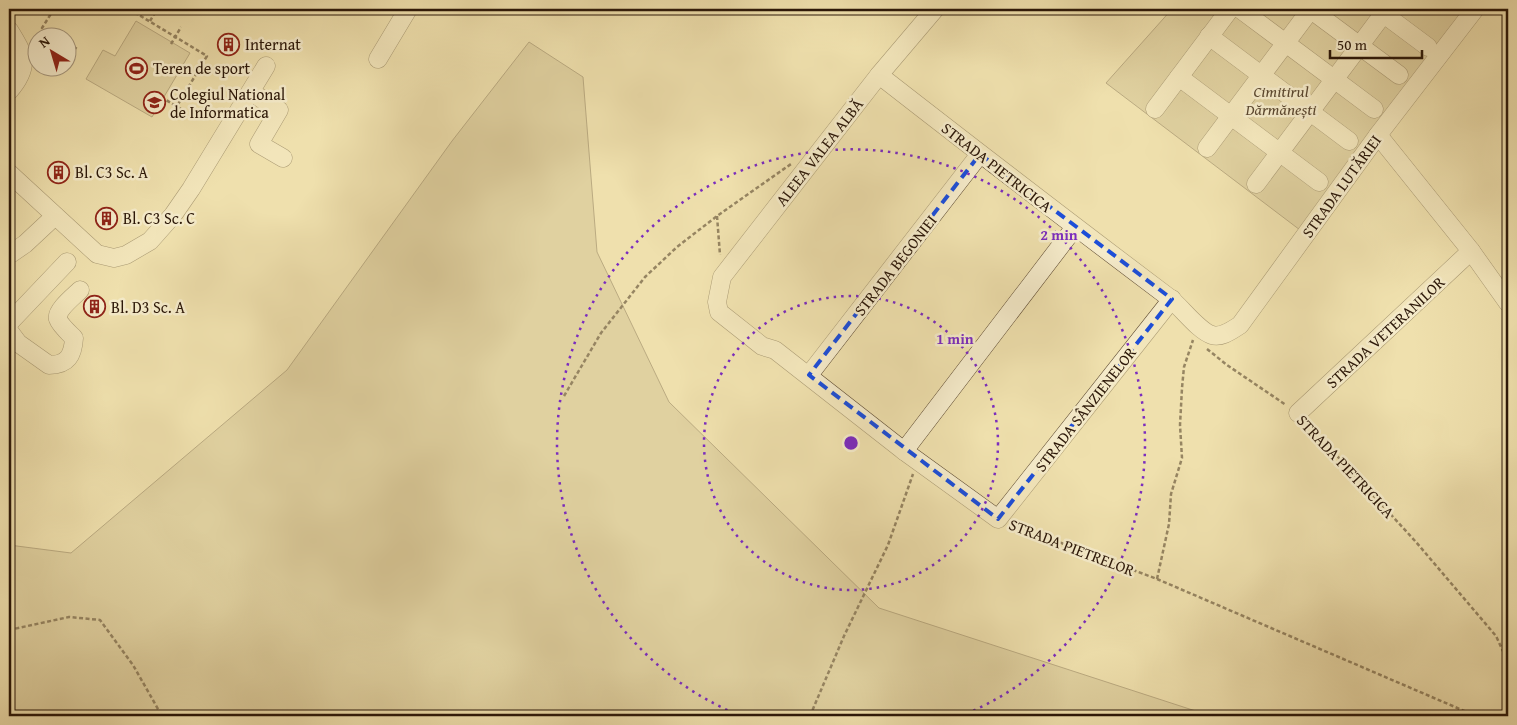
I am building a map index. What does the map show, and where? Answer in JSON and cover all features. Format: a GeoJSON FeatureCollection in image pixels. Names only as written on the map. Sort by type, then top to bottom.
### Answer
{"type":"FeatureCollection","features":[{"type":"Feature","properties":{"kind":"street"},"geometry":{"type":"LineString","coordinates":[[378,59],[408,9]]}},
{"type":"Feature","properties":{"kind":"street","name":"ALEEA VALEA ALBĂ"},"geometry":{"type":"LineString","coordinates":[[717,302],[722,278],[879,75],[935,9]]}},
{"type":"Feature","properties":{"kind":"street"},"geometry":{"type":"LineString","coordinates":[[1155,109],[1230,9]]}},
{"type":"Feature","properties":{"kind":"street"},"geometry":{"type":"LineString","coordinates":[[1240,9],[1374,109]]}},
{"type":"Feature","properties":{"kind":"street"},"geometry":{"type":"LineString","coordinates":[[1208,148],[1311,9],[1399,75]]}},
{"type":"Feature","properties":{"kind":"street","name":"STRADA LUTĂRIEI"},"geometry":{"type":"LineString","coordinates":[[1196,324],[1213,336],[1222,335],[1240,325],[1378,135],[1475,9]]}},
{"type":"Feature","properties":{"kind":"street"},"geometry":{"type":"LineString","coordinates":[[1256,184],[1383,10],[1428,47]]}},
{"type":"Feature","properties":{"kind":"street"},"geometry":{"type":"LineString","coordinates":[[9,30],[23,55],[24,64],[22,73],[9,91]]}},
{"type":"Feature","properties":{"kind":"street"},"geometry":{"type":"LineString","coordinates":[[1209,36],[1349,141]]}},
{"type":"Feature","properties":{"kind":"street"},"geometry":{"type":"LineString","coordinates":[[9,173],[97,254],[114,258],[126,255],[145,245],[173,215],[191,189],[266,66]]}},
{"type":"Feature","properties":{"kind":"street","name":"STRADA PIETRICICA"},"geometry":{"type":"LineString","coordinates":[[879,75],[1075,227],[1172,299],[1196,324]]}},
{"type":"Feature","properties":{"kind":"street"},"geometry":{"type":"LineString","coordinates":[[1179,77],[1319,182]]}},
{"type":"Feature","properties":{"kind":"street"},"geometry":{"type":"LineString","coordinates":[[251,92],[279,110],[259,144],[283,158]]}},
{"type":"Feature","properties":{"kind":"street"},"geometry":{"type":"LineString","coordinates":[[1378,135],[1471,251],[1508,303]]}},
{"type":"Feature","properties":{"kind":"street","name":"STRADA BEGONIEI"},"geometry":{"type":"LineString","coordinates":[[809,375],[980,154]]}},
{"type":"Feature","properties":{"kind":"street"},"geometry":{"type":"LineString","coordinates":[[9,256],[55,216]]}},
{"type":"Feature","properties":{"kind":"street"},"geometry":{"type":"LineString","coordinates":[[911,456],[1075,227]]}},
{"type":"Feature","properties":{"kind":"street","name":"STRADA VETERANILOR"},"geometry":{"type":"LineString","coordinates":[[1298,413],[1471,251]]}},
{"type":"Feature","properties":{"kind":"street"},"geometry":{"type":"LineString","coordinates":[[9,323],[67,262]]}},
{"type":"Feature","properties":{"kind":"street"},"geometry":{"type":"LineString","coordinates":[[9,331],[18,343],[49,365],[61,364],[71,354],[74,338],[58,320],[57,316],[59,311],[80,290]]}},
{"type":"Feature","properties":{"kind":"street","name":"STRADA SÂNZIENELOR"},"geometry":{"type":"LineString","coordinates":[[998,519],[1172,299]]}},
{"type":"Feature","properties":{"kind":"street","name":"STRADA PIETRELOR"},"geometry":{"type":"LineString","coordinates":[[717,302],[719,312],[762,346],[775,350],[911,456],[998,519]]}},
{"type":"Feature","properties":{"kind":"path"},"geometry":{"type":"LineString","coordinates":[[42,28],[54,9]]}},
{"type":"Feature","properties":{"kind":"path"},"geometry":{"type":"LineString","coordinates":[[117,13],[120,9]]}},
{"type":"Feature","properties":{"kind":"path"},"geometry":{"type":"LineString","coordinates":[[129,9],[207,56],[177,106]]}},
{"type":"Feature","properties":{"kind":"path"},"geometry":{"type":"LineString","coordinates":[[150,21],[157,9]]}},
{"type":"Feature","properties":{"kind":"path"},"geometry":{"type":"LineString","coordinates":[[171,44],[181,27]]}},
{"type":"Feature","properties":{"kind":"path"},"geometry":{"type":"LineString","coordinates":[[161,97],[181,109]]}},
{"type":"Feature","properties":{"kind":"path"},"geometry":{"type":"LineString","coordinates":[[564,396],[601,333],[645,276],[677,247],[717,216],[794,162]]}},
{"type":"Feature","properties":{"kind":"path"},"geometry":{"type":"LineString","coordinates":[[717,216],[722,278]]}},
{"type":"Feature","properties":{"kind":"path"},"geometry":{"type":"LineString","coordinates":[[1157,579],[1169,524],[1171,494],[1182,458],[1180,425],[1184,368],[1196,324]]}},
{"type":"Feature","properties":{"kind":"path","name":"STRADA PIETRICICA"},"geometry":{"type":"LineString","coordinates":[[1205,347],[1227,365],[1298,413],[1416,542],[1496,636],[1508,662]]}},
{"type":"Feature","properties":{"kind":"path"},"geometry":{"type":"LineString","coordinates":[[810,716],[844,636],[888,545],[911,456]]}},
{"type":"Feature","properties":{"kind":"path","name":"STRADA PIETRELOR"},"geometry":{"type":"LineString","coordinates":[[998,519],[1157,579],[1476,716]]}},
{"type":"Feature","properties":{"kind":"path"},"geometry":{"type":"LineString","coordinates":[[9,630],[69,617],[100,620],[133,665],[162,716]]}},
{"type":"Feature","properties":{"kind":"highlighted area"},"geometry":{"type":"Polygon","coordinates":[[[980,154],[1172,299],[998,519],[809,375],[980,154]]]}},
{"type":"Feature","properties":{"kind":"green space","name":"Cimitirul Dărmănești"},"geometry":{"type":"Polygon","coordinates":[[[1172,9],[1466,9],[1300,230],[1106,83],[1172,9]]]}},
{"type":"Feature","properties":{"kind":"green space","name":"Teren de sport"},"geometry":{"type":"Polygon","coordinates":[[[136,21],[190,53],[152,117],[86,79],[103,50],[115,56],[136,21]]]}},
{"type":"Feature","properties":{"kind":"green space"},"geometry":{"type":"Polygon","coordinates":[[[529,42],[583,77],[597,252],[669,402],[879,608],[1211,716],[9,716],[9,545],[71,553],[287,370],[452,141],[529,42]]]}},
{"type":"Feature","properties":{"kind":"place","name":"Internat"},"geometry":{"type":"Point","coordinates":[229,44]}},
{"type":"Feature","properties":{"kind":"place","name":"Teren de sport"},"geometry":{"type":"Point","coordinates":[137,68]}},
{"type":"Feature","properties":{"kind":"place","name":"Colegiul National de Informatica"},"geometry":{"type":"Point","coordinates":[154,103]}},
{"type":"Feature","properties":{"kind":"place","name":"Bl. C3 Sc. A"},"geometry":{"type":"Point","coordinates":[59,172]}},
{"type":"Feature","properties":{"kind":"place","name":"Bl. C3 Sc. C"},"geometry":{"type":"Point","coordinates":[107,218]}},
{"type":"Feature","properties":{"kind":"place","name":"Bl. D3 Sc. A"},"geometry":{"type":"Point","coordinates":[95,307]}}]}
